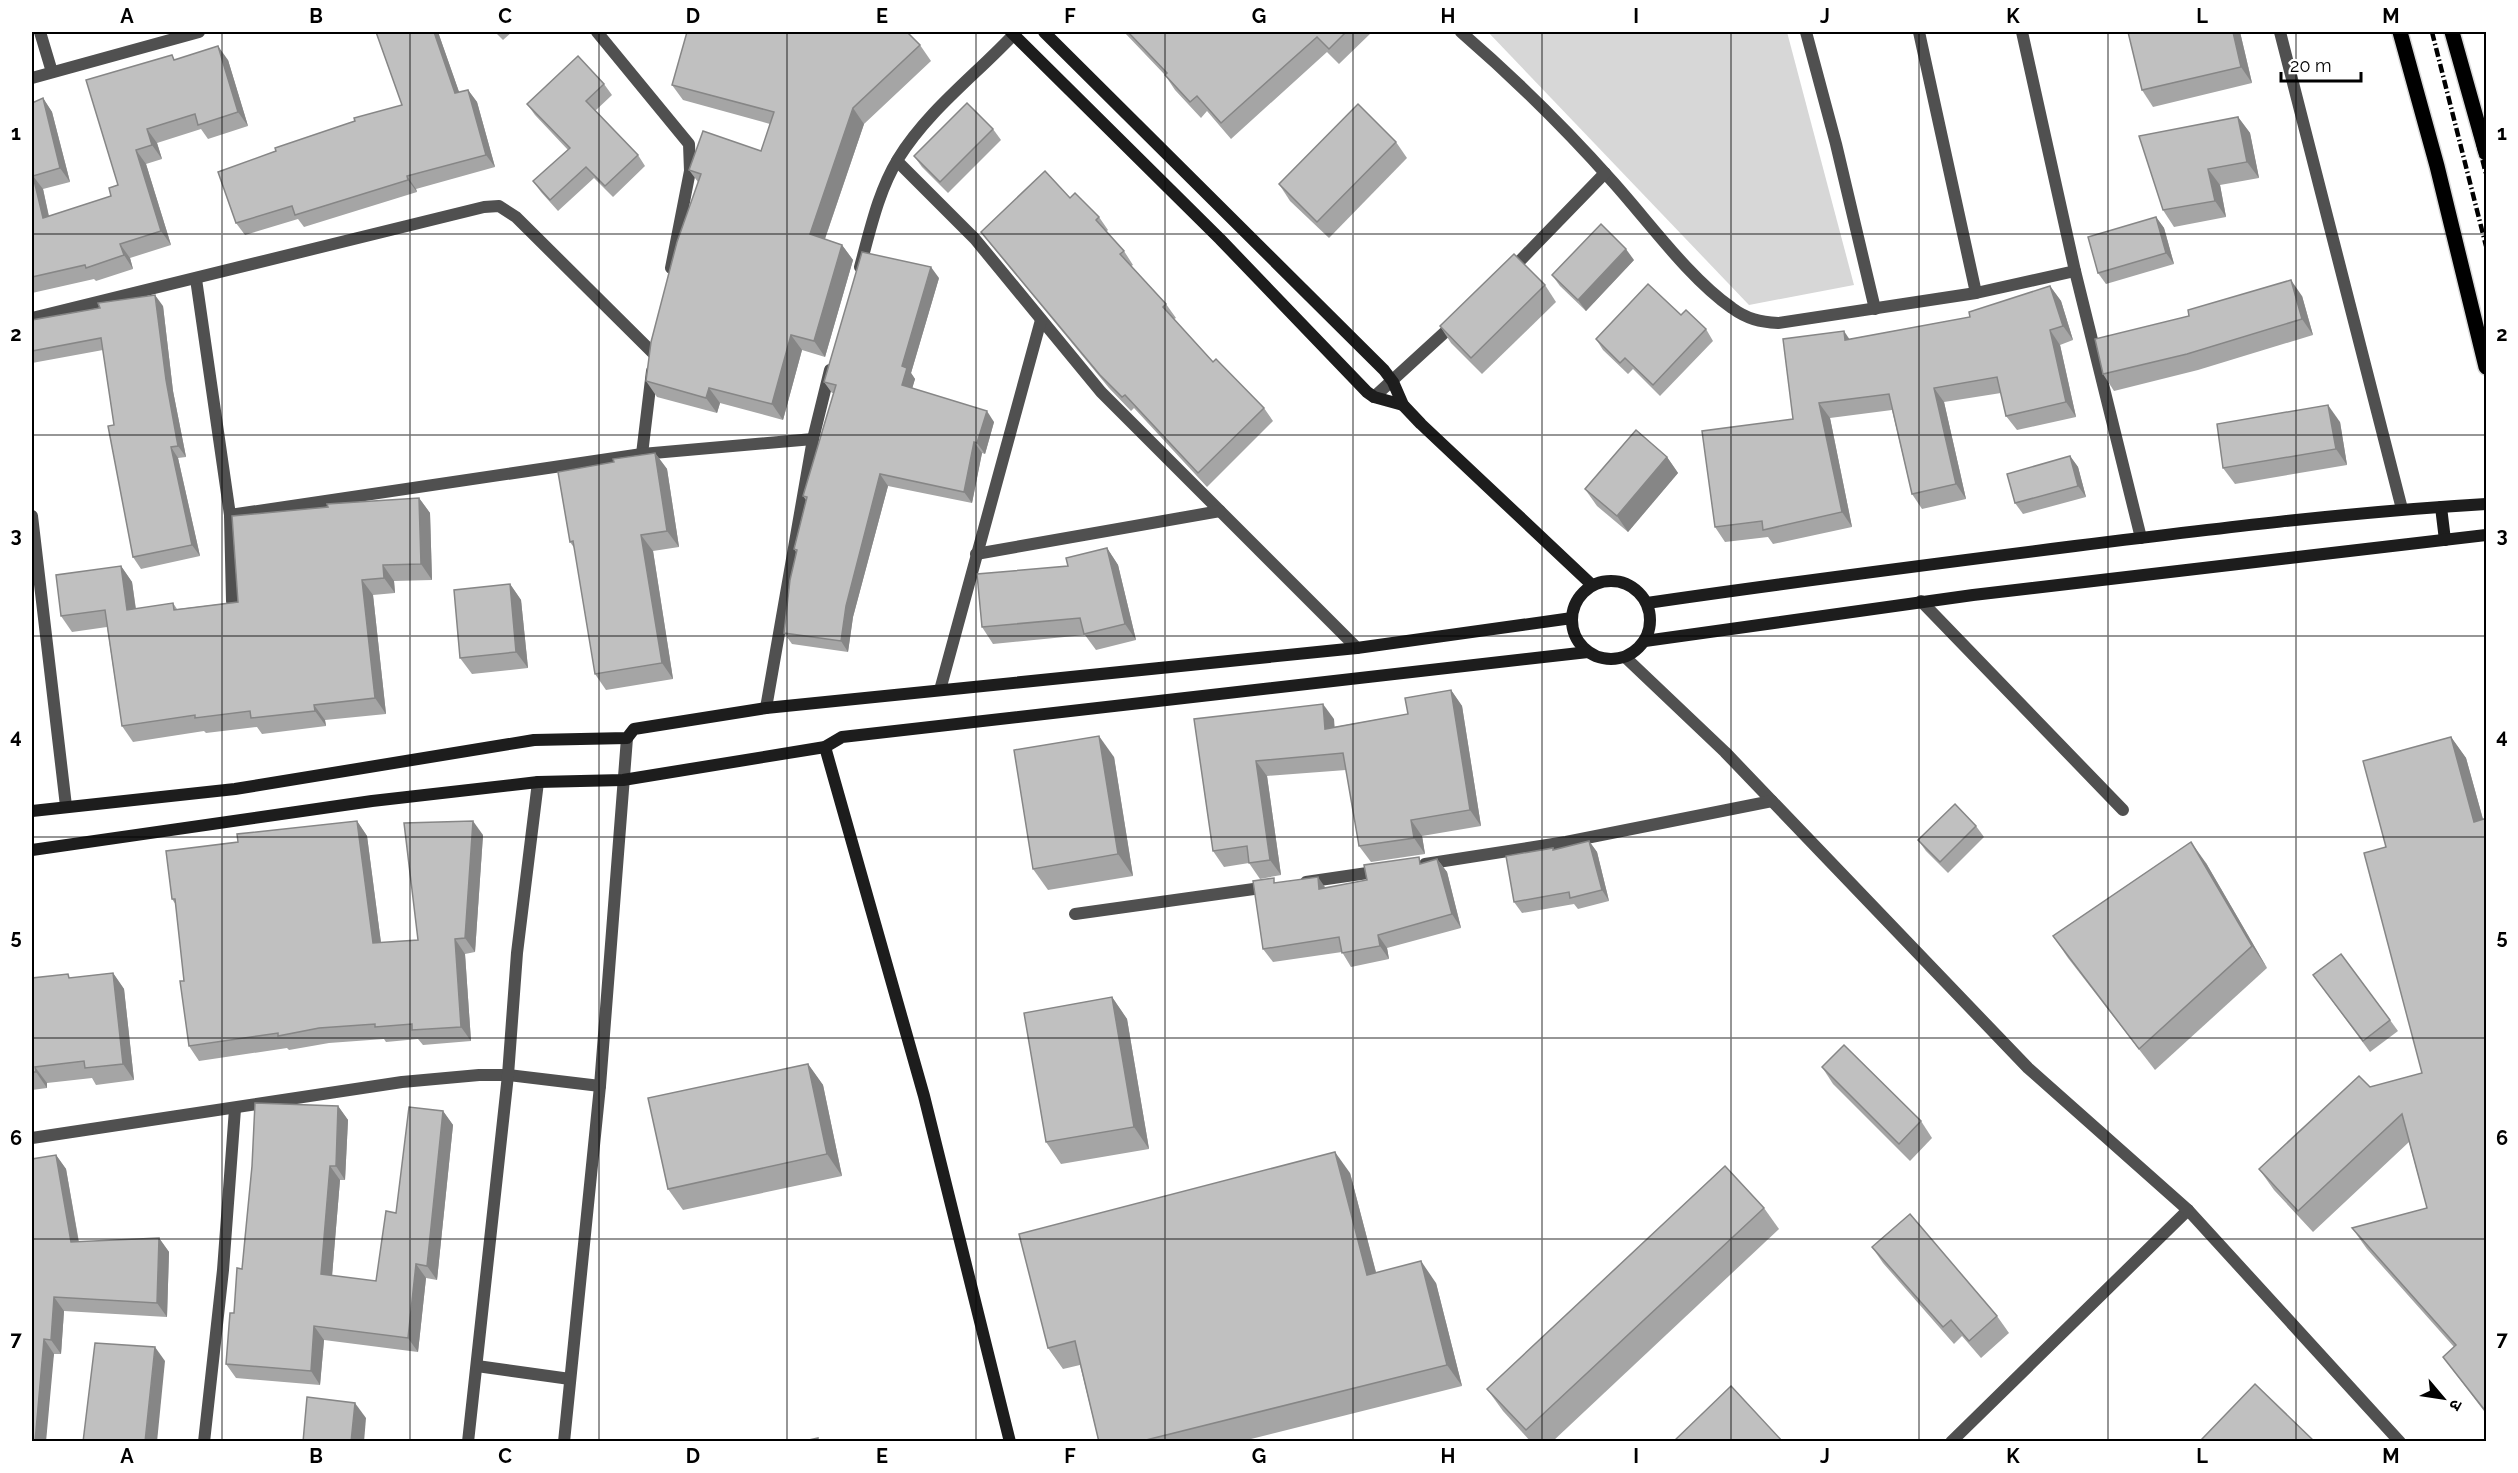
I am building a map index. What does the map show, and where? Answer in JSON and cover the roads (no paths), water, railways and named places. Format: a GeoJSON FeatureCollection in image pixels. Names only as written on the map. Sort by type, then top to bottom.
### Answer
{"type":"FeatureCollection","features":[{"type":"Feature","properties":{"kind":"main road"},"geometry":{"type":"LineString","coordinates":[[2400,32],[2437,166],[2487,367]]}},
{"type":"Feature","properties":{"kind":"main road"},"geometry":{"type":"LineString","coordinates":[[2452,32],[2487,153]]}},
{"type":"Feature","properties":{"kind":"street"},"geometry":{"type":"LineString","coordinates":[[40,32],[52,72]]}},
{"type":"Feature","properties":{"kind":"street"},"geometry":{"type":"LineString","coordinates":[[32,78],[199,32]]}},
{"type":"Feature","properties":{"kind":"street"},"geometry":{"type":"LineString","coordinates":[[597,32],[689,144],[690,171],[668,285]]}},
{"type":"Feature","properties":{"kind":"street"},"geometry":{"type":"LineString","coordinates":[[856,279],[883,189],[897,161],[916,132],[1014,32],[1374,397],[1403,405]]}},
{"type":"Feature","properties":{"kind":"street"},"geometry":{"type":"LineString","coordinates":[[1044,32],[1359,344],[1393,382],[1403,405],[1534,533],[1592,585]]}},
{"type":"Feature","properties":{"kind":"street"},"geometry":{"type":"LineString","coordinates":[[1461,32],[1505,70],[1605,173],[1708,289],[1733,309],[1756,322],[1778,323],[1976,293],[2075,271]]}},
{"type":"Feature","properties":{"kind":"street"},"geometry":{"type":"LineString","coordinates":[[1806,32],[1836,144],[1875,309]]}},
{"type":"Feature","properties":{"kind":"street"},"geometry":{"type":"LineString","coordinates":[[1919,32],[1976,293]]}},
{"type":"Feature","properties":{"kind":"street"},"geometry":{"type":"LineString","coordinates":[[2022,32],[2075,271],[2141,538]]}},
{"type":"Feature","properties":{"kind":"street"},"geometry":{"type":"LineString","coordinates":[[2280,32],[2402,509]]}},
{"type":"Feature","properties":{"kind":"street"},"geometry":{"type":"LineString","coordinates":[[897,161],[975,239],[1101,392],[1357,648]]}},
{"type":"Feature","properties":{"kind":"street"},"geometry":{"type":"LineString","coordinates":[[1501,280],[1605,173]]}},
{"type":"Feature","properties":{"kind":"street"},"geometry":{"type":"LineString","coordinates":[[32,318],[484,207],[499,206],[516,217],[656,348],[642,454]]}},
{"type":"Feature","properties":{"kind":"street"},"geometry":{"type":"LineString","coordinates":[[196,279],[230,515],[232,601]]}},
{"type":"Feature","properties":{"kind":"street"},"geometry":{"type":"LineString","coordinates":[[1374,397],[1467,312]]}},
{"type":"Feature","properties":{"kind":"street"},"geometry":{"type":"LineString","coordinates":[[940,690],[1041,320]]}},
{"type":"Feature","properties":{"kind":"street"},"geometry":{"type":"LineString","coordinates":[[766,708],[813,439],[834,357]]}},
{"type":"Feature","properties":{"kind":"street"},"geometry":{"type":"LineString","coordinates":[[230,515],[642,454],[813,439]]}},
{"type":"Feature","properties":{"kind":"street"},"geometry":{"type":"LineString","coordinates":[[1647,603],[1812,578],[2141,538],[2402,509],[2487,504]]}},
{"type":"Feature","properties":{"kind":"street"},"geometry":{"type":"LineString","coordinates":[[2441,507],[2445,540]]}},
{"type":"Feature","properties":{"kind":"street"},"geometry":{"type":"LineString","coordinates":[[976,554],[1220,510]]}},
{"type":"Feature","properties":{"kind":"street"},"geometry":{"type":"LineString","coordinates":[[32,516],[66,806]]}},
{"type":"Feature","properties":{"kind":"street"},"geometry":{"type":"LineString","coordinates":[[1645,641],[1921,601],[2487,535]]}},
{"type":"Feature","properties":{"kind":"street"},"geometry":{"type":"LineString","coordinates":[[32,850],[372,801],[538,782],[623,780],[825,747],[842,737],[1588,652],[1612,659],[1625,657],[1645,641],[1650,628],[1647,603],[1630,585],[1604,581],[1592,585],[1578,599],[1572,618],[1574,631],[1579,642],[1588,652]]}},
{"type":"Feature","properties":{"kind":"street"},"geometry":{"type":"LineString","coordinates":[[1921,601],[2123,810]]}},
{"type":"Feature","properties":{"kind":"street"},"geometry":{"type":"LineString","coordinates":[[564,1442],[600,1086],[627,738],[634,729],[766,708],[1357,648],[1572,618]]}},
{"type":"Feature","properties":{"kind":"street"},"geometry":{"type":"LineString","coordinates":[[1625,657],[1671,698],[1772,801],[2028,1068],[2188,1210],[2400,1442]]}},
{"type":"Feature","properties":{"kind":"street"},"geometry":{"type":"LineString","coordinates":[[32,812],[66,806],[235,789],[534,741],[627,738]]}},
{"type":"Feature","properties":{"kind":"street"},"geometry":{"type":"LineString","coordinates":[[825,747],[924,1096],[1010,1442]]}},
{"type":"Feature","properties":{"kind":"street"},"geometry":{"type":"LineString","coordinates":[[468,1442],[508,1076],[517,953],[538,782]]}},
{"type":"Feature","properties":{"kind":"street"},"geometry":{"type":"LineString","coordinates":[[1076,914],[1402,868],[1566,842],[1772,801]]}},
{"type":"Feature","properties":{"kind":"street"},"geometry":{"type":"LineString","coordinates":[[32,1138],[402,1082],[479,1075],[600,1086]]}},
{"type":"Feature","properties":{"kind":"street"},"geometry":{"type":"LineString","coordinates":[[204,1442],[223,1270],[235,1109]]}},
{"type":"Feature","properties":{"kind":"street"},"geometry":{"type":"LineString","coordinates":[[1951,1442],[2188,1210]]}},
{"type":"Feature","properties":{"kind":"street"},"geometry":{"type":"LineString","coordinates":[[477,1366],[570,1379]]}},
{"type":"Feature","properties":{"kind":"railway"},"geometry":{"type":"LineString","coordinates":[[2432,32],[2486,246]]}},
{"type":"Feature","properties":{"kind":"railway"},"geometry":{"type":"LineString","coordinates":[[2450,32],[2486,174]]}}]}
